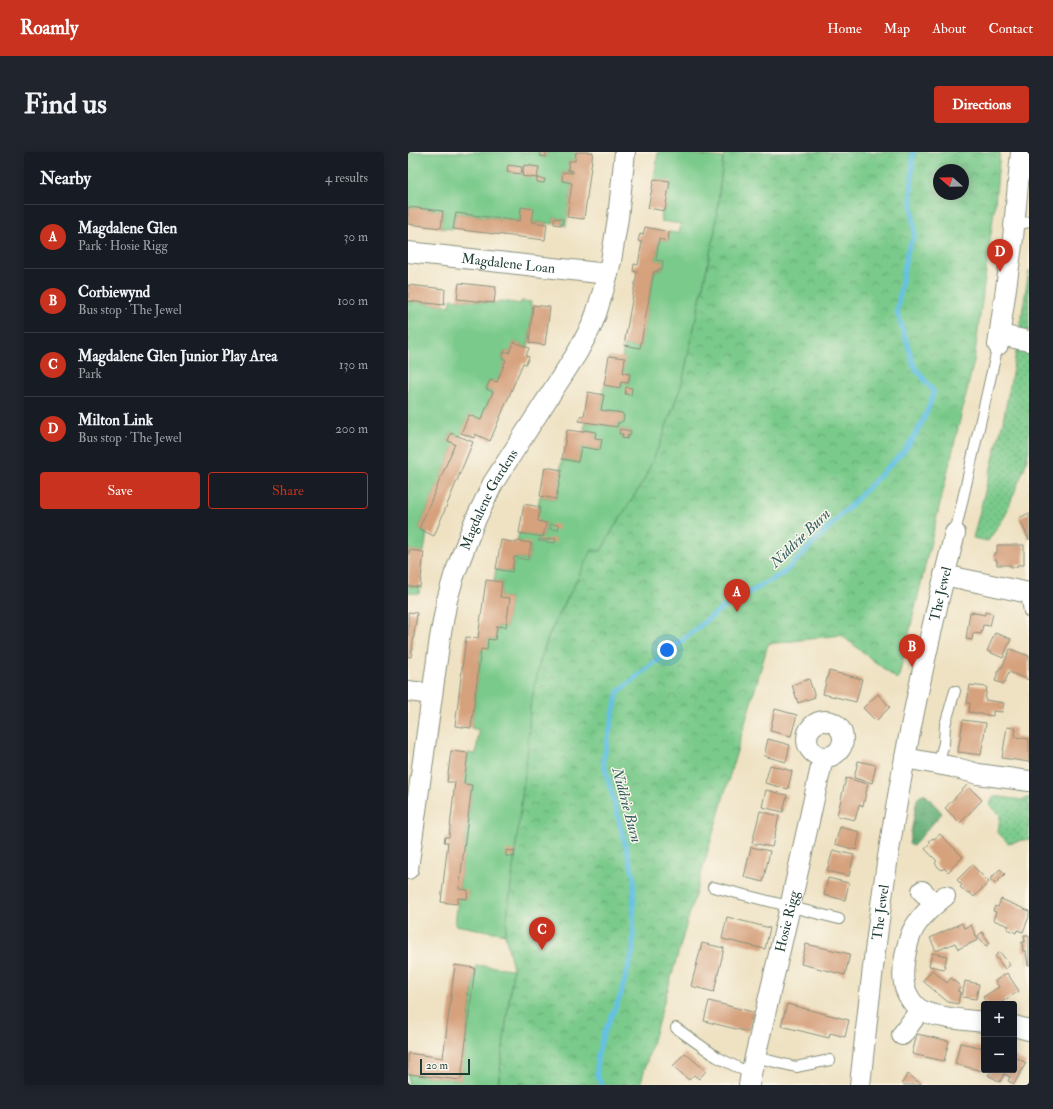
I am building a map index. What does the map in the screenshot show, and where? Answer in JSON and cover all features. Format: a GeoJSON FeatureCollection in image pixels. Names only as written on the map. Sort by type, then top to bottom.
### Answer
{"type":"FeatureCollection","features":[{"type":"Feature","properties":{"kind":"street","name":"Magdalene Gardens"},"geometry":{"type":"LineString","coordinates":[[408,869],[440,638],[447,600],[458,564],[474,522],[493,483],[566,370],[591,327],[600,303],[611,261],[618,218],[625,152]]}},
{"type":"Feature","properties":{"kind":"street","name":"The Jewel"},"geometry":{"type":"LineString","coordinates":[[999,340],[1013,238],[1022,223],[1023,191],[1021,152]]}},
{"type":"Feature","properties":{"kind":"street","name":"Magdalene Loan"},"geometry":{"type":"LineString","coordinates":[[408,252],[608,274]]}},
{"type":"Feature","properties":{"kind":"street"},"geometry":{"type":"LineString","coordinates":[[999,340],[1029,341]]}},
{"type":"Feature","properties":{"kind":"street","name":"The Jewel"},"geometry":{"type":"LineString","coordinates":[[860,1085],[866,1020],[880,910],[892,832],[915,703],[955,533]]}},
{"type":"Feature","properties":{"kind":"street"},"geometry":{"type":"LineString","coordinates":[[944,575],[1027,593]]}},
{"type":"Feature","properties":{"kind":"street"},"geometry":{"type":"LineString","coordinates":[[408,691],[432,694]]}},
{"type":"Feature","properties":{"kind":"street","name":"Hosie Rigg"},"geometry":{"type":"LineString","coordinates":[[752,1072],[823,758]]}},
{"type":"Feature","properties":{"kind":"street"},"geometry":{"type":"LineString","coordinates":[[905,758],[953,767],[978,774],[1029,781]]}},
{"type":"Feature","properties":{"kind":"street"},"geometry":{"type":"LineString","coordinates":[[934,897],[913,931],[908,943],[904,965],[904,982],[910,1000],[920,1010],[933,1015],[981,1022]]}},
{"type":"Feature","properties":{"kind":"street"},"geometry":{"type":"LineString","coordinates":[[902,1035],[920,1010]]}},
{"type":"Feature","properties":{"kind":"street"},"geometry":{"type":"LineString","coordinates":[[1017,1027],[1029,1030]]}},
{"type":"Feature","properties":{"kind":"lane","name":"The Jewel"},"geometry":{"type":"LineString","coordinates":[[955,533],[999,340]]}},
{"type":"Feature","properties":{"kind":"lane"},"geometry":{"type":"LineString","coordinates":[[1027,593],[1029,612]]}},
{"type":"Feature","properties":{"kind":"lane"},"geometry":{"type":"LineString","coordinates":[[938,764],[944,743],[945,725],[955,691]]}},
{"type":"Feature","properties":{"kind":"lane"},"geometry":{"type":"LineString","coordinates":[[713,887],[839,919]]}},
{"type":"Feature","properties":{"kind":"lane"},"geometry":{"type":"LineString","coordinates":[[676,1028],[717,1057],[752,1072],[796,1067],[830,1060]]}},
{"type":"Feature","properties":{"kind":"green space"},"geometry":{"type":"Polygon","coordinates":[[[408,152],[541,152],[540,156],[546,157],[546,152],[576,152],[575,161],[569,161],[568,170],[573,171],[573,173],[563,172],[562,181],[572,183],[566,226],[562,225],[563,219],[554,218],[554,224],[532,222],[521,208],[520,221],[456,213],[453,229],[441,228],[443,211],[408,207],[408,152]],[[524,165],[523,176],[537,178],[539,167],[524,165]],[[508,166],[507,172],[521,174],[522,167],[508,166]]]}},
{"type":"Feature","properties":{"kind":"green space"},"geometry":{"type":"Polygon","coordinates":[[[658,152],[677,152],[723,158],[715,230],[682,383],[661,441],[644,480],[601,551],[592,550],[550,632],[540,661],[530,706],[528,747],[505,934],[455,925],[458,898],[467,899],[468,891],[459,889],[472,785],[464,784],[468,753],[476,754],[479,730],[471,728],[481,649],[488,639],[495,640],[497,626],[506,627],[510,598],[500,597],[502,582],[494,581],[496,569],[512,572],[514,557],[528,560],[531,544],[517,541],[519,533],[543,537],[546,523],[537,521],[540,507],[538,506],[540,496],[556,499],[562,459],[578,462],[581,447],[600,450],[602,440],[595,438],[596,432],[584,430],[585,422],[617,427],[618,423],[623,421],[624,416],[622,413],[601,410],[604,385],[620,388],[621,382],[628,383],[630,374],[623,373],[625,359],[622,358],[624,345],[640,348],[654,271],[658,272],[658,269],[662,270],[663,261],[656,260],[659,239],[668,241],[669,232],[679,233],[681,224],[661,221],[662,210],[665,211],[669,181],[654,179],[658,152]],[[620,429],[619,433],[623,434],[622,438],[627,439],[631,431],[620,429]]]}},
{"type":"Feature","properties":{"kind":"green space"},"geometry":{"type":"Polygon","coordinates":[[[724,152],[1000,152],[995,203],[974,361],[898,680],[841,635],[768,644],[640,1085],[498,1085],[513,969],[505,934],[528,747],[530,706],[540,661],[550,633],[592,550],[601,551],[644,480],[661,441],[682,383],[715,230],[724,152]]]}},
{"type":"Feature","properties":{"kind":"green space"},"geometry":{"type":"Polygon","coordinates":[[[1029,270],[1029,331],[1022,330],[1020,327],[1029,270]]]}},
{"type":"Feature","properties":{"kind":"green space"},"geometry":{"type":"Polygon","coordinates":[[[451,299],[494,303],[501,301],[521,304],[521,301],[531,302],[530,305],[533,305],[528,348],[514,342],[509,353],[505,351],[502,358],[506,360],[497,382],[490,380],[486,389],[493,392],[481,420],[469,415],[460,437],[451,433],[448,441],[455,444],[419,529],[427,533],[424,552],[409,550],[408,556],[408,301],[450,306],[451,299]]]}},
{"type":"Feature","properties":{"kind":"green space"},"geometry":{"type":"Polygon","coordinates":[[[1017,347],[1029,354],[1029,450],[1025,466],[1005,516],[988,541],[973,538],[1003,421],[1017,347]]]}},
{"type":"Feature","properties":{"kind":"green space"},"geometry":{"type":"Polygon","coordinates":[[[408,586],[420,587],[419,594],[408,592],[408,586]]]}},
{"type":"Feature","properties":{"kind":"green space"},"geometry":{"type":"Polygon","coordinates":[[[924,793],[942,813],[913,846],[909,844],[917,799],[924,793]]]}},
{"type":"Feature","properties":{"kind":"green space"},"geometry":{"type":"Polygon","coordinates":[[[993,796],[1023,800],[1029,797],[1029,839],[1008,843],[998,833],[1000,815],[990,805],[993,796]]]}},
{"type":"Feature","properties":{"kind":"green space"},"geometry":{"type":"Polygon","coordinates":[[[476,965],[513,969],[498,1085],[408,1085],[408,1074],[461,1080],[476,965]]]}},
{"type":"Feature","properties":{"kind":"building"},"geometry":{"type":"Polygon","coordinates":[[[541,152],[546,152],[546,157],[540,156],[541,152]]]}},
{"type":"Feature","properties":{"kind":"building"},"geometry":{"type":"Polygon","coordinates":[[[576,152],[593,152],[584,219],[567,217],[572,183],[562,181],[563,172],[573,173],[573,171],[568,170],[569,161],[575,161],[576,152]]]}},
{"type":"Feature","properties":{"kind":"building"},"geometry":{"type":"Polygon","coordinates":[[[508,165],[522,167],[521,174],[507,172],[508,165]]]}},
{"type":"Feature","properties":{"kind":"building"},"geometry":{"type":"Polygon","coordinates":[[[524,165],[539,167],[537,178],[522,176],[524,165]]]}},
{"type":"Feature","properties":{"kind":"building"},"geometry":{"type":"Polygon","coordinates":[[[537,178],[545,179],[544,183],[537,182],[537,178]]]}},
{"type":"Feature","properties":{"kind":"building"},"geometry":{"type":"Polygon","coordinates":[[[654,179],[670,181],[665,211],[648,208],[654,179]]]}},
{"type":"Feature","properties":{"kind":"building"},"geometry":{"type":"Polygon","coordinates":[[[408,207],[443,211],[441,228],[408,224],[408,207]]]}},
{"type":"Feature","properties":{"kind":"building"},"geometry":{"type":"Polygon","coordinates":[[[521,207],[534,209],[532,222],[547,224],[545,240],[453,229],[456,213],[520,221],[521,207]]]}},
{"type":"Feature","properties":{"kind":"building"},"geometry":{"type":"Polygon","coordinates":[[[554,218],[563,219],[562,225],[554,224],[554,218]]]}},
{"type":"Feature","properties":{"kind":"building"},"geometry":{"type":"Polygon","coordinates":[[[645,227],[669,232],[668,241],[659,239],[656,260],[663,261],[662,270],[658,269],[658,272],[654,271],[640,348],[624,345],[637,272],[633,271],[634,264],[638,265],[642,242],[638,241],[640,234],[643,235],[645,227]]]}},
{"type":"Feature","properties":{"kind":"building"},"geometry":{"type":"Polygon","coordinates":[[[459,283],[496,287],[494,303],[457,299],[459,283]]]}},
{"type":"Feature","properties":{"kind":"building"},"geometry":{"type":"Polygon","coordinates":[[[408,285],[445,289],[444,305],[408,301],[408,285]]]}},
{"type":"Feature","properties":{"kind":"building"},"geometry":{"type":"Polygon","coordinates":[[[533,305],[550,307],[545,345],[529,343],[533,305]]]}},
{"type":"Feature","properties":{"kind":"building"},"geometry":{"type":"Polygon","coordinates":[[[514,342],[529,348],[526,356],[529,357],[526,364],[523,363],[490,441],[475,434],[474,438],[461,433],[469,415],[481,420],[493,392],[486,389],[490,380],[497,382],[506,360],[502,358],[505,351],[509,353],[514,342]]]}},
{"type":"Feature","properties":{"kind":"building"},"geometry":{"type":"Polygon","coordinates":[[[609,356],[625,358],[623,373],[630,374],[628,383],[621,382],[620,388],[604,385],[609,356]]]}},
{"type":"Feature","properties":{"kind":"building"},"geometry":{"type":"Polygon","coordinates":[[[626,387],[632,388],[631,395],[625,394],[626,387]]]}},
{"type":"Feature","properties":{"kind":"building"},"geometry":{"type":"Polygon","coordinates":[[[588,392],[604,395],[601,410],[622,413],[624,416],[623,421],[618,423],[617,427],[579,421],[580,416],[584,416],[588,392]]]}},
{"type":"Feature","properties":{"kind":"building"},"geometry":{"type":"Polygon","coordinates":[[[620,429],[631,431],[630,436],[628,435],[627,439],[622,438],[623,434],[619,434],[620,429]]]}},
{"type":"Feature","properties":{"kind":"building"},"geometry":{"type":"Polygon","coordinates":[[[567,430],[596,432],[595,438],[602,439],[600,450],[581,447],[578,462],[562,459],[567,430]]]}},
{"type":"Feature","properties":{"kind":"building"},"geometry":{"type":"Polygon","coordinates":[[[451,433],[473,442],[434,536],[419,529],[455,444],[448,441],[451,433]]]}},
{"type":"Feature","properties":{"kind":"building"},"geometry":{"type":"Polygon","coordinates":[[[545,467],[562,470],[556,499],[540,496],[545,467]]]}},
{"type":"Feature","properties":{"kind":"building"},"geometry":{"type":"Polygon","coordinates":[[[524,504],[540,507],[538,521],[546,523],[543,537],[519,533],[524,504]]]}},
{"type":"Feature","properties":{"kind":"building"},"geometry":{"type":"Polygon","coordinates":[[[1029,513],[1029,540],[1019,518],[1029,513]]]}},
{"type":"Feature","properties":{"kind":"building"},"geometry":{"type":"Polygon","coordinates":[[[551,524],[559,525],[558,530],[550,529],[551,524]]]}},
{"type":"Feature","properties":{"kind":"building"},"geometry":{"type":"Polygon","coordinates":[[[548,538],[556,539],[555,543],[538,541],[539,539],[548,540],[548,538]]]}},
{"type":"Feature","properties":{"kind":"building"},"geometry":{"type":"Polygon","coordinates":[[[501,540],[517,543],[517,541],[531,543],[528,560],[514,557],[512,572],[496,569],[501,540]]]}},
{"type":"Feature","properties":{"kind":"building"},"geometry":{"type":"Polygon","coordinates":[[[997,545],[1024,545],[1024,565],[1011,567],[1011,565],[997,565],[997,560],[995,560],[994,553],[997,553],[997,545]]]}},
{"type":"Feature","properties":{"kind":"building"},"geometry":{"type":"Polygon","coordinates":[[[409,550],[424,552],[420,587],[408,586],[409,550]]]}},
{"type":"Feature","properties":{"kind":"building"},"geometry":{"type":"Polygon","coordinates":[[[486,580],[502,582],[500,597],[510,598],[506,627],[497,626],[495,640],[488,639],[487,650],[481,649],[471,728],[455,726],[466,637],[478,638],[486,580]]]}},
{"type":"Feature","properties":{"kind":"building"},"geometry":{"type":"Polygon","coordinates":[[[408,612],[417,613],[411,657],[408,657],[408,612]]]}},
{"type":"Feature","properties":{"kind":"building"},"geometry":{"type":"Polygon","coordinates":[[[970,612],[985,615],[985,612],[993,614],[990,626],[983,625],[981,634],[973,633],[972,640],[966,639],[970,612]]]}},
{"type":"Feature","properties":{"kind":"building"},"geometry":{"type":"Polygon","coordinates":[[[995,633],[1011,639],[1003,658],[987,651],[995,633]]]}},
{"type":"Feature","properties":{"kind":"building"},"geometry":{"type":"Polygon","coordinates":[[[1010,649],[1029,656],[1029,680],[1009,672],[1004,684],[995,681],[1000,667],[1002,668],[1010,649]]]}},
{"type":"Feature","properties":{"kind":"building"},"geometry":{"type":"Polygon","coordinates":[[[829,671],[862,679],[856,702],[823,694],[829,671]]]}},
{"type":"Feature","properties":{"kind":"building"},"geometry":{"type":"Polygon","coordinates":[[[809,679],[815,697],[798,703],[792,685],[809,679]]]}},
{"type":"Feature","properties":{"kind":"building"},"geometry":{"type":"Polygon","coordinates":[[[970,685],[987,687],[985,700],[1004,703],[1002,712],[993,711],[993,716],[969,712],[970,703],[967,703],[970,685]]]}},
{"type":"Feature","properties":{"kind":"building"},"geometry":{"type":"Polygon","coordinates":[[[878,694],[890,707],[876,721],[863,708],[878,694]]]}},
{"type":"Feature","properties":{"kind":"building"},"geometry":{"type":"Polygon","coordinates":[[[775,709],[797,715],[791,736],[770,731],[775,709]]]}},
{"type":"Feature","properties":{"kind":"building"},"geometry":{"type":"Polygon","coordinates":[[[963,720],[986,723],[981,755],[958,752],[963,720]]]}},
{"type":"Feature","properties":{"kind":"building"},"geometry":{"type":"Polygon","coordinates":[[[1007,727],[1016,728],[1015,737],[1029,739],[1029,762],[1002,758],[1007,727]]]}},
{"type":"Feature","properties":{"kind":"building"},"geometry":{"type":"Polygon","coordinates":[[[768,739],[790,745],[786,762],[764,756],[768,739]]]}},
{"type":"Feature","properties":{"kind":"building"},"geometry":{"type":"Polygon","coordinates":[[[451,751],[468,753],[464,784],[472,785],[459,889],[468,890],[467,899],[458,898],[457,904],[441,902],[448,842],[444,842],[445,837],[449,837],[455,782],[447,782],[451,751]]]}},
{"type":"Feature","properties":{"kind":"building"},"geometry":{"type":"Polygon","coordinates":[[[858,761],[876,765],[872,783],[854,778],[858,761]]]}},
{"type":"Feature","properties":{"kind":"building"},"geometry":{"type":"Polygon","coordinates":[[[770,765],[792,771],[788,789],[765,783],[770,765]]]}},
{"type":"Feature","properties":{"kind":"building"},"geometry":{"type":"Polygon","coordinates":[[[846,778],[868,784],[863,806],[859,805],[855,820],[837,816],[846,778]]]}},
{"type":"Feature","properties":{"kind":"building"},"geometry":{"type":"Polygon","coordinates":[[[967,785],[982,800],[960,823],[945,808],[967,785]]]}},
{"type":"Feature","properties":{"kind":"building"},"geometry":{"type":"Polygon","coordinates":[[[766,790],[787,795],[783,812],[762,807],[766,790]]]}},
{"type":"Feature","properties":{"kind":"building"},"geometry":{"type":"Polygon","coordinates":[[[760,811],[779,816],[772,847],[752,843],[760,811]]]}},
{"type":"Feature","properties":{"kind":"building"},"geometry":{"type":"Polygon","coordinates":[[[840,827],[860,832],[856,850],[835,844],[840,827]]]}},
{"type":"Feature","properties":{"kind":"building"},"geometry":{"type":"Polygon","coordinates":[[[940,834],[963,857],[948,872],[944,868],[942,870],[938,867],[935,863],[937,861],[925,849],[931,843],[929,841],[940,834]]]}},
{"type":"Feature","properties":{"kind":"building"},"geometry":{"type":"Polygon","coordinates":[[[751,847],[770,851],[763,882],[744,877],[751,847]]]}},
{"type":"Feature","properties":{"kind":"building"},"geometry":{"type":"Polygon","coordinates":[[[506,850],[515,851],[514,857],[506,856],[506,850]]]}},
{"type":"Feature","properties":{"kind":"building"},"geometry":{"type":"Polygon","coordinates":[[[833,850],[854,855],[849,876],[827,871],[833,850]]]}},
{"type":"Feature","properties":{"kind":"building"},"geometry":{"type":"Polygon","coordinates":[[[972,865],[989,882],[974,897],[960,887],[962,885],[957,880],[972,865]]]}},
{"type":"Feature","properties":{"kind":"building"},"geometry":{"type":"Polygon","coordinates":[[[1000,869],[1005,874],[995,884],[990,879],[1000,869]]]}},
{"type":"Feature","properties":{"kind":"building"},"geometry":{"type":"Polygon","coordinates":[[[828,878],[849,883],[845,900],[824,895],[828,878]]]}},
{"type":"Feature","properties":{"kind":"building"},"geometry":{"type":"Polygon","coordinates":[[[1001,899],[1029,911],[1029,917],[1023,932],[1017,930],[1016,933],[1007,929],[1009,926],[993,920],[996,912],[993,911],[995,906],[998,907],[1001,899]]]}},
{"type":"Feature","properties":{"kind":"building"},"geometry":{"type":"Polygon","coordinates":[[[727,917],[770,928],[765,949],[722,939],[727,917]]]}},
{"type":"Feature","properties":{"kind":"building"},"geometry":{"type":"Polygon","coordinates":[[[962,923],[964,928],[971,925],[978,940],[958,949],[955,943],[936,951],[930,938],[962,923]]]}},
{"type":"Feature","properties":{"kind":"building"},"geometry":{"type":"Polygon","coordinates":[[[982,932],[990,943],[986,946],[978,936],[982,932]]]}},
{"type":"Feature","properties":{"kind":"building"},"geometry":{"type":"Polygon","coordinates":[[[1024,935],[1029,935],[1029,966],[1026,951],[1023,951],[1022,942],[1025,942],[1024,935]]]}},
{"type":"Feature","properties":{"kind":"building"},"geometry":{"type":"Polygon","coordinates":[[[702,943],[724,948],[714,992],[691,986],[702,943]]]}},
{"type":"Feature","properties":{"kind":"building"},"geometry":{"type":"Polygon","coordinates":[[[806,944],[850,954],[845,975],[801,964],[806,944]]]}},
{"type":"Feature","properties":{"kind":"building"},"geometry":{"type":"Polygon","coordinates":[[[1000,952],[1010,965],[1005,969],[995,956],[1000,952]]]}},
{"type":"Feature","properties":{"kind":"building"},"geometry":{"type":"Polygon","coordinates":[[[932,953],[947,956],[944,969],[929,966],[932,953]]]}},
{"type":"Feature","properties":{"kind":"building"},"geometry":{"type":"Polygon","coordinates":[[[455,965],[475,968],[461,1080],[408,1074],[408,1053],[443,1058],[455,965]]]}},
{"type":"Feature","properties":{"kind":"building"},"geometry":{"type":"Polygon","coordinates":[[[932,970],[947,983],[951,978],[961,987],[957,991],[960,992],[958,1004],[948,1002],[923,981],[932,970]]]}},
{"type":"Feature","properties":{"kind":"building"},"geometry":{"type":"Polygon","coordinates":[[[1007,973],[1019,991],[1004,1001],[985,1001],[983,997],[999,987],[995,981],[1007,973]]]}},
{"type":"Feature","properties":{"kind":"building"},"geometry":{"type":"Polygon","coordinates":[[[965,981],[979,984],[976,999],[962,997],[965,981]]]}},
{"type":"Feature","properties":{"kind":"building"},"geometry":{"type":"Polygon","coordinates":[[[709,1001],[753,1012],[748,1032],[704,1021],[709,1001]]]}},
{"type":"Feature","properties":{"kind":"building"},"geometry":{"type":"Polygon","coordinates":[[[787,1004],[849,1020],[845,1037],[830,1033],[829,1038],[781,1026],[787,1004]]]}},
{"type":"Feature","properties":{"kind":"building"},"geometry":{"type":"Polygon","coordinates":[[[917,1034],[949,1041],[944,1061],[912,1054],[917,1034]]]}},
{"type":"Feature","properties":{"kind":"building"},"geometry":{"type":"Polygon","coordinates":[[[960,1043],[981,1047],[981,1071],[955,1064],[960,1043]]]}},
{"type":"Feature","properties":{"kind":"building"},"geometry":{"type":"Polygon","coordinates":[[[685,1053],[706,1071],[699,1079],[694,1075],[689,1080],[673,1066],[685,1053]]]}},
{"type":"Feature","properties":{"kind":"building"},"geometry":{"type":"Polygon","coordinates":[[[1017,1058],[1026,1063],[1014,1084],[1008,1081],[1010,1077],[1004,1074],[1000,1082],[988,1075],[990,1073],[1017,1073],[1017,1058]]]}},
{"type":"Feature","properties":{"kind":"building"},"geometry":{"type":"Polygon","coordinates":[[[908,1074],[921,1084],[904,1085],[902,1083],[908,1074]]]}},
{"type":"Feature","properties":{"kind":"waterway","name":"Niddrie Burn"},"geometry":{"type":"LineString","coordinates":[[602,1085],[597,1076],[597,1059],[603,1035],[620,997],[633,951],[634,877],[603,761],[618,692],[722,608],[785,572],[904,451],[918,430],[934,392],[914,366],[897,311],[907,252],[915,234],[911,196],[913,152]]}},
{"type":"Feature","properties":{"kind":"place","name":"Milton Link"},"geometry":{"type":"Point","coordinates":[1000,272]}},
{"type":"Feature","properties":{"kind":"place","name":"Magdalene Glen"},"geometry":{"type":"Point","coordinates":[737,612]}},
{"type":"Feature","properties":{"kind":"place","name":"Corbiewynd"},"geometry":{"type":"Point","coordinates":[912,667]}},
{"type":"Feature","properties":{"kind":"place","name":"Magdalene Glen Junior Play Area"},"geometry":{"type":"Point","coordinates":[542,950]}}]}
